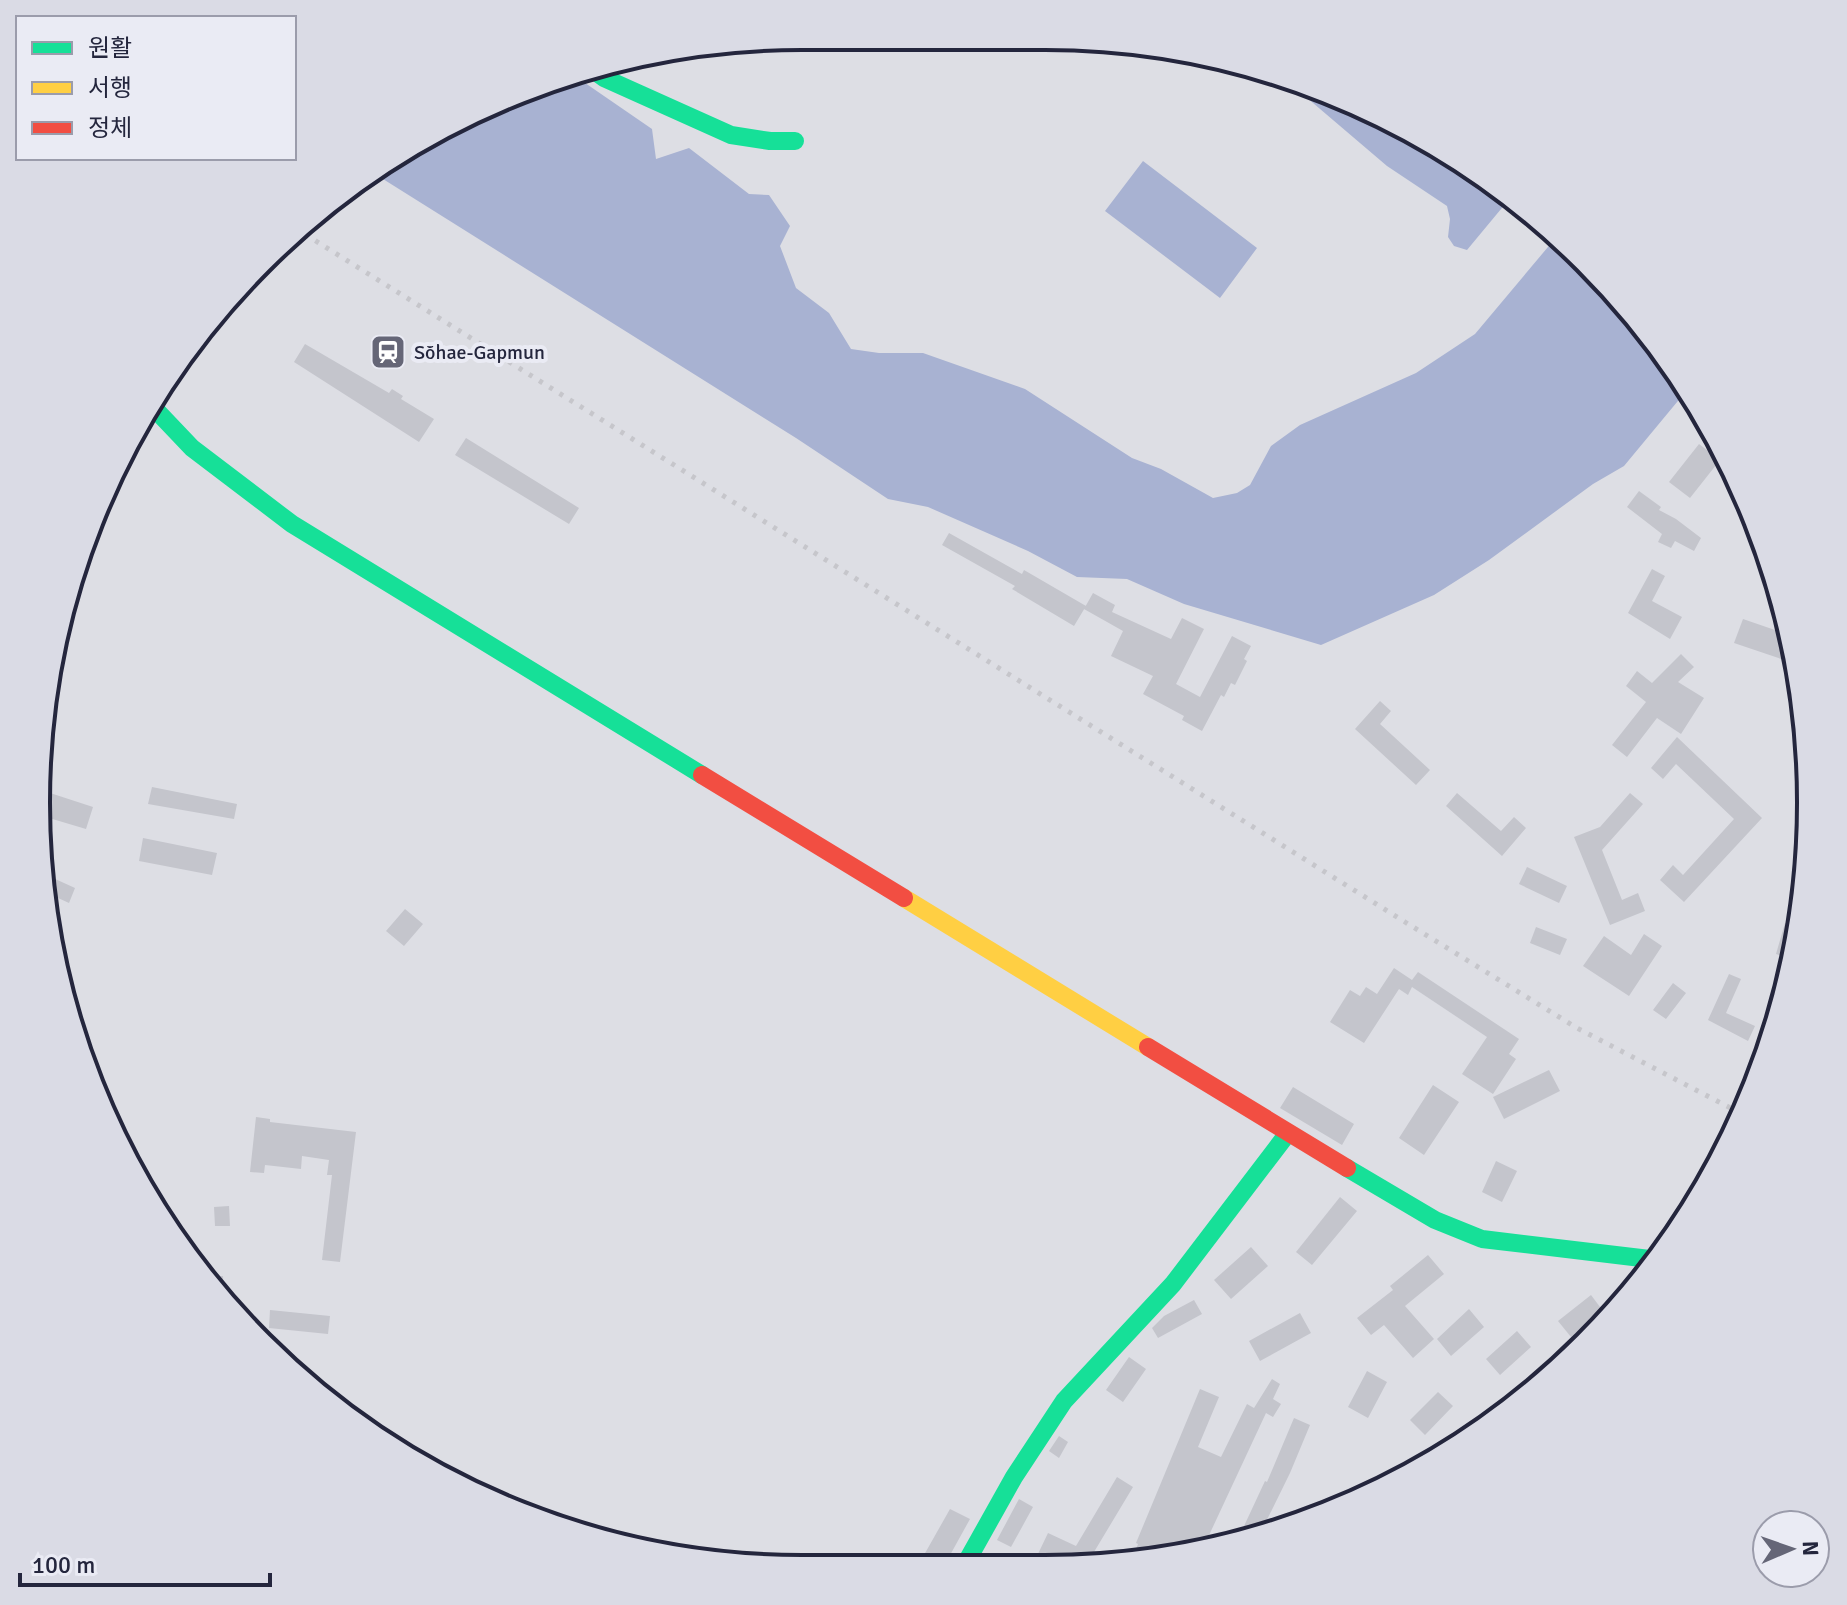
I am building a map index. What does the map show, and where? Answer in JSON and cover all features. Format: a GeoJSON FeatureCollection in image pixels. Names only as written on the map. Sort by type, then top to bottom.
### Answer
{"type":"FeatureCollection","features":[{"type":"Feature","properties":{"kind":"main road"},"geometry":{"type":"LineString","coordinates":[[603,77],[731,135],[795,141]]}},
{"type":"Feature","properties":{"kind":"main road"},"geometry":{"type":"LineString","coordinates":[[159,413],[192,448],[292,524],[1435,1220],[1482,1239],[1643,1258]]}},
{"type":"Feature","properties":{"kind":"main road"},"geometry":{"type":"LineString","coordinates":[[970,1555],[1014,1477],[1064,1401],[1173,1284],[1288,1133]]}},
{"type":"Feature","properties":{"kind":"water"},"geometry":{"type":"Polygon","coordinates":[[[585,83],[652,129],[656,159],[689,148],[749,194],[769,195],[790,226],[780,246],[796,288],[829,313],[851,349],[879,353],[923,353],[1025,389],[1132,458],[1161,469],[1213,498],[1237,493],[1250,485],[1271,446],[1300,425],[1416,373],[1475,334],[1550,245],[1610,306],[1679,399],[1624,466],[1593,484],[1489,560],[1434,595],[1321,645],[1184,604],[1127,579],[1077,577],[1028,551],[928,507],[888,499],[382,178],[470,128],[515,107],[585,83]]]}},
{"type":"Feature","properties":{"kind":"water"},"geometry":{"type":"Polygon","coordinates":[[[1307,98],[1421,151],[1503,206],[1467,250],[1454,246],[1448,237],[1450,219],[1447,206],[1387,166],[1307,98]]]}},
{"type":"Feature","properties":{"kind":"water"},"geometry":{"type":"Polygon","coordinates":[[[1143,161],[1257,248],[1220,298],[1105,211],[1143,161]]]}},
{"type":"Feature","properties":{"kind":"building"},"geometry":{"type":"Polygon","coordinates":[[[305,344],[389,393],[392,389],[403,396],[401,399],[434,419],[419,442],[294,362],[305,344]]]}},
{"type":"Feature","properties":{"kind":"building"},"geometry":{"type":"Polygon","coordinates":[[[466,438],[579,508],[569,524],[455,455],[466,438]]]}},
{"type":"Feature","properties":{"kind":"building"},"geometry":{"type":"Polygon","coordinates":[[[1699,444],[1710,452],[1716,465],[1690,498],[1669,482],[1699,444]]]}},
{"type":"Feature","properties":{"kind":"building"},"geometry":{"type":"Polygon","coordinates":[[[1639,491],[1661,507],[1659,510],[1701,538],[1694,551],[1675,541],[1671,548],[1658,542],[1662,534],[1627,507],[1639,491]]]}},
{"type":"Feature","properties":{"kind":"building"},"geometry":{"type":"Polygon","coordinates":[[[949,533],[1022,574],[1024,570],[1086,606],[1074,626],[1012,589],[1015,586],[942,545],[949,533]]]}},
{"type":"Feature","properties":{"kind":"building"},"geometry":{"type":"Polygon","coordinates":[[[1652,569],[1665,576],[1652,601],[1682,617],[1670,639],[1628,613],[1652,569]]]}},
{"type":"Feature","properties":{"kind":"building"},"geometry":{"type":"Polygon","coordinates":[[[1093,593],[1115,605],[1112,612],[1171,639],[1182,618],[1204,629],[1176,684],[1200,697],[1232,636],[1251,646],[1235,685],[1231,683],[1224,697],[1221,695],[1202,731],[1182,720],[1184,716],[1143,694],[1153,676],[1111,656],[1123,631],[1084,609],[1093,593]]]}},
{"type":"Feature","properties":{"kind":"building"},"geometry":{"type":"Polygon","coordinates":[[[1743,619],[1777,631],[1784,660],[1734,643],[1743,619]]]}},
{"type":"Feature","properties":{"kind":"building"},"geometry":{"type":"Polygon","coordinates":[[[1681,654],[1694,667],[1678,682],[1704,698],[1681,734],[1657,718],[1627,757],[1612,745],[1646,702],[1626,686],[1637,671],[1652,683],[1681,654]]]}},
{"type":"Feature","properties":{"kind":"building"},"geometry":{"type":"Polygon","coordinates":[[[1380,701],[1391,711],[1380,724],[1430,770],[1416,785],[1355,729],[1380,701]]]}},
{"type":"Feature","properties":{"kind":"building"},"geometry":{"type":"Polygon","coordinates":[[[1677,737],[1762,818],[1684,902],[1660,880],[1673,865],[1683,875],[1734,819],[1676,764],[1663,779],[1651,768],[1677,737]]]}},
{"type":"Feature","properties":{"kind":"building"},"geometry":{"type":"Polygon","coordinates":[[[152,787],[237,804],[234,819],[148,804],[152,787]]]}},
{"type":"Feature","properties":{"kind":"building"},"geometry":{"type":"Polygon","coordinates":[[[50,793],[93,807],[86,829],[51,818],[50,793]]]}},
{"type":"Feature","properties":{"kind":"building"},"geometry":{"type":"Polygon","coordinates":[[[1457,793],[1501,831],[1514,817],[1526,828],[1502,856],[1446,806],[1457,793]]]}},
{"type":"Feature","properties":{"kind":"building"},"geometry":{"type":"Polygon","coordinates":[[[1630,793],[1643,804],[1602,850],[1622,900],[1638,893],[1645,911],[1610,925],[1574,837],[1600,827],[1630,793]]]}},
{"type":"Feature","properties":{"kind":"building"},"geometry":{"type":"Polygon","coordinates":[[[143,838],[217,853],[212,875],[139,861],[143,838]]]}},
{"type":"Feature","properties":{"kind":"building"},"geometry":{"type":"Polygon","coordinates":[[[1527,867],[1567,886],[1559,903],[1519,884],[1527,867]]]}},
{"type":"Feature","properties":{"kind":"building"},"geometry":{"type":"Polygon","coordinates":[[[54,879],[75,888],[69,903],[56,897],[54,879]]]}},
{"type":"Feature","properties":{"kind":"building"},"geometry":{"type":"Polygon","coordinates":[[[405,909],[423,924],[404,946],[386,931],[405,909]]]}},
{"type":"Feature","properties":{"kind":"building"},"geometry":{"type":"Polygon","coordinates":[[[1785,923],[1787,924],[1781,956],[1776,954],[1785,923]]]}},
{"type":"Feature","properties":{"kind":"building"},"geometry":{"type":"Polygon","coordinates":[[[1536,927],[1567,939],[1560,955],[1530,943],[1536,927]]]}},
{"type":"Feature","properties":{"kind":"building"},"geometry":{"type":"Polygon","coordinates":[[[1644,934],[1662,946],[1629,996],[1583,966],[1604,936],[1631,955],[1644,934]]]}},
{"type":"Feature","properties":{"kind":"building"},"geometry":{"type":"Polygon","coordinates":[[[1394,968],[1412,980],[1418,972],[1519,1039],[1509,1054],[1516,1059],[1493,1094],[1462,1074],[1487,1037],[1412,987],[1408,995],[1399,989],[1364,1043],[1330,1022],[1350,990],[1360,996],[1366,987],[1377,994],[1394,968]]]}},
{"type":"Feature","properties":{"kind":"building"},"geometry":{"type":"Polygon","coordinates":[[[1729,974],[1741,979],[1726,1013],[1755,1026],[1748,1041],[1708,1020],[1729,974]]]}},
{"type":"Feature","properties":{"kind":"building"},"geometry":{"type":"Polygon","coordinates":[[[1673,983],[1686,993],[1666,1019],[1653,1010],[1673,983]]]}},
{"type":"Feature","properties":{"kind":"building"},"geometry":{"type":"Polygon","coordinates":[[[1549,1070],[1560,1091],[1504,1119],[1493,1097],[1549,1070]]]}},
{"type":"Feature","properties":{"kind":"building"},"geometry":{"type":"Polygon","coordinates":[[[1433,1085],[1459,1102],[1424,1155],[1399,1138],[1433,1085]]]}},
{"type":"Feature","properties":{"kind":"building"},"geometry":{"type":"Polygon","coordinates":[[[1293,1087],[1354,1124],[1342,1145],[1280,1108],[1293,1087]]]}},
{"type":"Feature","properties":{"kind":"building"},"geometry":{"type":"Polygon","coordinates":[[[256,1117],[270,1119],[270,1122],[356,1132],[340,1262],[322,1260],[332,1175],[327,1175],[329,1160],[302,1156],[301,1169],[265,1165],[264,1173],[250,1172],[256,1117]]]}},
{"type":"Feature","properties":{"kind":"building"},"geometry":{"type":"Polygon","coordinates":[[[1496,1161],[1517,1171],[1502,1202],[1482,1192],[1496,1161]]]}},
{"type":"Feature","properties":{"kind":"building"},"geometry":{"type":"Polygon","coordinates":[[[1340,1197],[1357,1211],[1312,1265],[1296,1252],[1340,1197]]]}},
{"type":"Feature","properties":{"kind":"building"},"geometry":{"type":"Polygon","coordinates":[[[229,1206],[230,1226],[215,1226],[214,1207],[229,1206]]]}},
{"type":"Feature","properties":{"kind":"building"},"geometry":{"type":"Polygon","coordinates":[[[1251,1247],[1268,1266],[1231,1299],[1214,1280],[1251,1247]]]}},
{"type":"Feature","properties":{"kind":"building"},"geometry":{"type":"Polygon","coordinates":[[[1428,1255],[1444,1274],[1405,1306],[1434,1339],[1413,1358],[1384,1325],[1371,1335],[1357,1318],[1393,1290],[1390,1286],[1428,1255]]]}},
{"type":"Feature","properties":{"kind":"building"},"geometry":{"type":"Polygon","coordinates":[[[1591,1295],[1601,1309],[1571,1337],[1558,1321],[1591,1295]]]}},
{"type":"Feature","properties":{"kind":"building"},"geometry":{"type":"Polygon","coordinates":[[[1194,1300],[1202,1314],[1158,1338],[1152,1328],[1164,1316],[1194,1300]]]}},
{"type":"Feature","properties":{"kind":"building"},"geometry":{"type":"Polygon","coordinates":[[[1469,1309],[1484,1327],[1451,1356],[1437,1339],[1469,1309]]]}},
{"type":"Feature","properties":{"kind":"building"},"geometry":{"type":"Polygon","coordinates":[[[270,1310],[330,1316],[328,1334],[269,1328],[270,1310]]]}},
{"type":"Feature","properties":{"kind":"building"},"geometry":{"type":"Polygon","coordinates":[[[1300,1313],[1311,1333],[1260,1361],[1249,1341],[1300,1313]]]}},
{"type":"Feature","properties":{"kind":"building"},"geometry":{"type":"Polygon","coordinates":[[[1517,1331],[1531,1347],[1500,1375],[1486,1359],[1517,1331]]]}},
{"type":"Feature","properties":{"kind":"building"},"geometry":{"type":"Polygon","coordinates":[[[1129,1357],[1146,1369],[1123,1402],[1106,1390],[1129,1357]]]}},
{"type":"Feature","properties":{"kind":"building"},"geometry":{"type":"Polygon","coordinates":[[[1367,1371],[1387,1382],[1368,1418],[1348,1407],[1367,1371]]]}},
{"type":"Feature","properties":{"kind":"building"},"geometry":{"type":"Polygon","coordinates":[[[1272,1379],[1280,1384],[1273,1399],[1281,1404],[1273,1417],[1266,1413],[1208,1537],[1136,1550],[1200,1389],[1219,1397],[1198,1447],[1221,1457],[1247,1404],[1254,1408],[1272,1379]]]}},
{"type":"Feature","properties":{"kind":"building"},"geometry":{"type":"Polygon","coordinates":[[[1438,1392],[1453,1406],[1425,1435],[1410,1420],[1438,1392]]]}},
{"type":"Feature","properties":{"kind":"building"},"geometry":{"type":"Polygon","coordinates":[[[1294,1418],[1310,1425],[1266,1521],[1243,1528],[1294,1418]]]}},
{"type":"Feature","properties":{"kind":"building"},"geometry":{"type":"Polygon","coordinates":[[[1059,1436],[1068,1442],[1059,1458],[1049,1451],[1059,1436]]]}},
{"type":"Feature","properties":{"kind":"building"},"geometry":{"type":"Polygon","coordinates":[[[1117,1477],[1133,1487],[1093,1553],[1037,1555],[1048,1533],[1076,1546],[1117,1477]]]}},
{"type":"Feature","properties":{"kind":"building"},"geometry":{"type":"Polygon","coordinates":[[[1019,1499],[1033,1507],[1011,1547],[997,1540],[1019,1499]]]}},
{"type":"Feature","properties":{"kind":"building"},"geometry":{"type":"Polygon","coordinates":[[[950,1509],[970,1519],[950,1555],[924,1555],[950,1509]]]}},
{"type":"Feature","properties":{"kind":"railway"},"geometry":{"type":"LineString","coordinates":[[307,236],[1577,1028],[1731,1108]]}},
{"type":"Feature","properties":{"kind":"traffic: fast"},"geometry":{"type":"LineString","coordinates":[[603,77],[731,135],[795,141]]}},
{"type":"Feature","properties":{"kind":"traffic: fast"},"geometry":{"type":"LineString","coordinates":[[159,413],[192,448],[292,524],[702,775]]}},
{"type":"Feature","properties":{"kind":"traffic: fast"},"geometry":{"type":"LineString","coordinates":[[970,1555],[1014,1477],[1064,1401],[1173,1284],[1288,1133]]}},
{"type":"Feature","properties":{"kind":"traffic: fast"},"geometry":{"type":"LineString","coordinates":[[1347,1168],[1435,1220],[1482,1239],[1643,1258]]}},
{"type":"Feature","properties":{"kind":"traffic: slow"},"geometry":{"type":"LineString","coordinates":[[904,898],[1148,1047]]}},
{"type":"Feature","properties":{"kind":"traffic: jam"},"geometry":{"type":"LineString","coordinates":[[702,775],[904,898]]}},
{"type":"Feature","properties":{"kind":"traffic: jam"},"geometry":{"type":"LineString","coordinates":[[1148,1047],[1347,1168]]}},
{"type":"Feature","properties":{"kind":"place","name":"Sŏhae-Gapmun"},"geometry":{"type":"Point","coordinates":[388,352]}}]}
